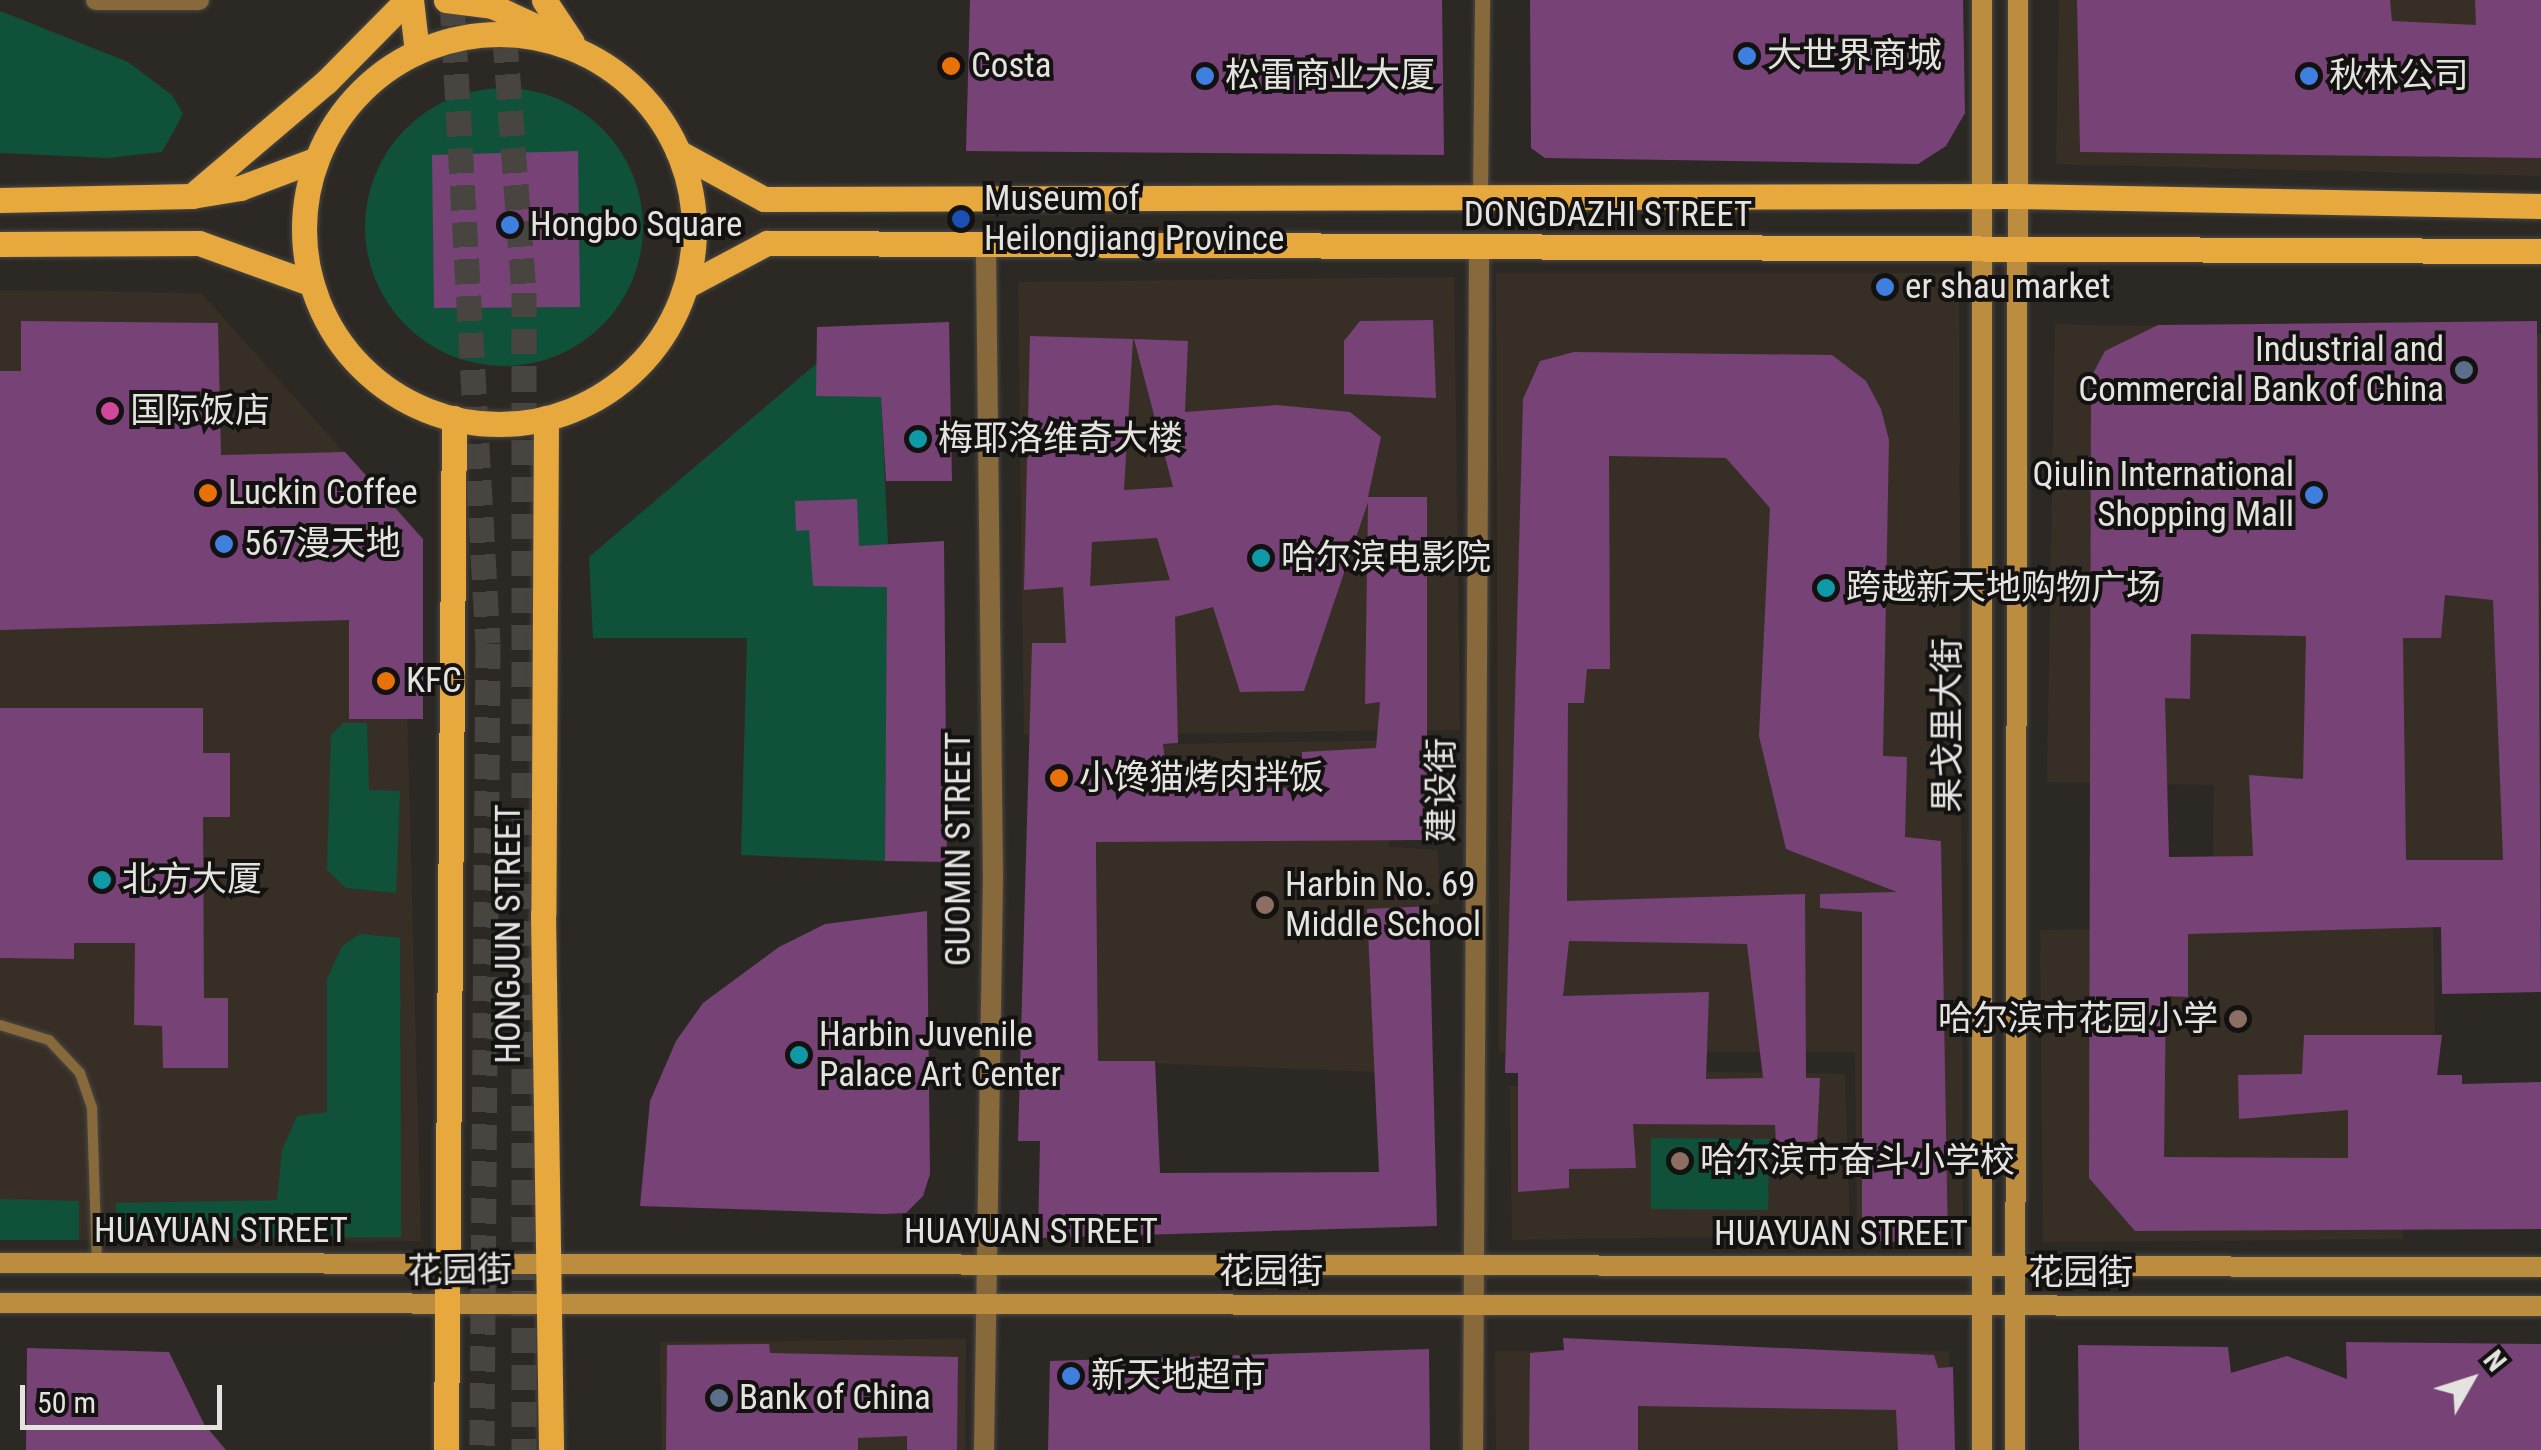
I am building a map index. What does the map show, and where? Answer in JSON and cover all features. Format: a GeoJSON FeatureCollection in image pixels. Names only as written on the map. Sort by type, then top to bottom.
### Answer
{"type":"FeatureCollection","features":[{"type":"Feature","properties":{"kind":"main road"},"geometry":{"type":"LineString","coordinates":[[409,0],[417,52]]}},
{"type":"Feature","properties":{"kind":"main road"},"geometry":{"type":"LineString","coordinates":[[192,196],[326,82],[409,0]]}},
{"type":"Feature","properties":{"kind":"main road"},"geometry":{"type":"LineString","coordinates":[[446,0],[492,6],[578,51],[638,92],[678,152],[693,210],[686,286],[641,363],[594,400],[546,418],[511,424],[454,418],[392,392],[343,345],[312,284],[305,221],[318,159],[357,96],[417,52],[497,34],[578,51]]}},
{"type":"Feature","properties":{"kind":"main road"},"geometry":{"type":"LineString","coordinates":[[544,0],[578,51]]}},
{"type":"Feature","properties":{"kind":"main road","name":"果戈里大街"},"geometry":{"type":"LineString","coordinates":[[1982,0],[1982,1450]]}},
{"type":"Feature","properties":{"kind":"main road","name":"果戈里大街"},"geometry":{"type":"LineString","coordinates":[[2015,1450],[2018,0]]}},
{"type":"Feature","properties":{"kind":"main road","name":"DONGDAZHI STREET"},"geometry":{"type":"LineString","coordinates":[[678,152],[764,199],[2017,196],[2541,206]]}},
{"type":"Feature","properties":{"kind":"main road"},"geometry":{"type":"LineString","coordinates":[[0,200],[192,196],[240,188],[318,159]]}},
{"type":"Feature","properties":{"kind":"main road"},"geometry":{"type":"LineString","coordinates":[[0,244],[199,243],[312,284]]}},
{"type":"Feature","properties":{"kind":"main road","name":"DONGDAZHI STREET"},"geometry":{"type":"LineString","coordinates":[[686,286],[767,244],[1479,250],[2541,250]]}},
{"type":"Feature","properties":{"kind":"main road","name":"HONGJUN STREET"},"geometry":{"type":"LineString","coordinates":[[446,1450],[454,418]]}},
{"type":"Feature","properties":{"kind":"main road","name":"HONGJUN STREET"},"geometry":{"type":"LineString","coordinates":[[546,418],[546,1302],[551,1450]]}},
{"type":"Feature","properties":{"kind":"main road","name":"HUAYUAN STREET"},"geometry":{"type":"LineString","coordinates":[[0,1263],[2541,1267]]}},
{"type":"Feature","properties":{"kind":"main road","name":"花园街"},"geometry":{"type":"LineString","coordinates":[[0,1303],[2541,1306]]}},
{"type":"Feature","properties":{"kind":"street"},"geometry":{"type":"LineString","coordinates":[[96,0],[199,0]]}},
{"type":"Feature","properties":{"kind":"street"},"geometry":{"type":"LineString","coordinates":[[1480,197],[1482,0]]}},
{"type":"Feature","properties":{"kind":"street","name":"GUOMIN STREET"},"geometry":{"type":"LineString","coordinates":[[984,1450],[994,879],[986,248]]}},
{"type":"Feature","properties":{"kind":"street","name":"建设街"},"geometry":{"type":"LineString","coordinates":[[1473,1450],[1479,250]]}},
{"type":"Feature","properties":{"kind":"lane"},"geometry":{"type":"LineString","coordinates":[[0,1025],[49,1040],[80,1073],[92,1108],[97,1263]]}},
{"type":"Feature","properties":{"kind":"shaded area","name":"秋林公司"},"geometry":{"type":"Polygon","coordinates":[[[2059,0],[2541,0],[2541,176],[2056,164],[2059,0]]]}},
{"type":"Feature","properties":{"kind":"shaded area"},"geometry":{"type":"Polygon","coordinates":[[[1496,273],[1959,273],[1963,1240],[1857,1240],[1855,1052],[1499,1052],[1496,273]]]}},
{"type":"Feature","properties":{"kind":"shaded area"},"geometry":{"type":"Polygon","coordinates":[[[1454,277],[1460,730],[1024,735],[1018,282],[1454,277]]]}},
{"type":"Feature","properties":{"kind":"shaded area"},"geometry":{"type":"Polygon","coordinates":[[[0,290],[201,293],[402,517],[421,1241],[0,1240],[0,290]]]}},
{"type":"Feature","properties":{"kind":"shaded area"},"geometry":{"type":"Polygon","coordinates":[[[2055,324],[2541,334],[2541,911],[2212,905],[2214,785],[2047,782],[2055,324]]]}},
{"type":"Feature","properties":{"kind":"shaded area","name":"Harbin No. 69 Middle School"},"geometry":{"type":"Polygon","coordinates":[[[1387,740],[1389,847],[1438,850],[1439,904],[1367,910],[1375,1072],[1098,1061],[1096,746],[1387,740]]]}},
{"type":"Feature","properties":{"kind":"shaded area","name":"哈尔滨市花园小学"},"geometry":{"type":"Polygon","coordinates":[[[2433,927],[2436,1108],[2401,1109],[2403,1239],[2043,1242],[2040,930],[2433,927]]]}},
{"type":"Feature","properties":{"kind":"shaded area","name":"哈尔滨市奋斗小学校"},"geometry":{"type":"Polygon","coordinates":[[[1586,1070],[1845,1074],[1850,1235],[1512,1240],[1510,1086],[1584,1086],[1586,1070]]]}},
{"type":"Feature","properties":{"kind":"shaded area"},"geometry":{"type":"Polygon","coordinates":[[[966,1339],[965,1450],[662,1450],[660,1342],[966,1339]]]}},
{"type":"Feature","properties":{"kind":"shaded area"},"geometry":{"type":"Polygon","coordinates":[[[1495,1351],[1949,1351],[1950,1450],[1496,1450],[1495,1351]]]}},
{"type":"Feature","properties":{"kind":"green space"},"geometry":{"type":"Polygon","coordinates":[[[0,11],[128,62],[172,95],[183,114],[162,152],[108,158],[0,153],[0,11]]]}},
{"type":"Feature","properties":{"kind":"green space"},"geometry":{"type":"Polygon","coordinates":[[[504,88],[557,99],[602,129],[632,174],[643,227],[632,280],[602,325],[557,355],[504,366],[451,355],[406,325],[376,280],[365,227],[376,174],[406,129],[451,99],[504,88]]]}},
{"type":"Feature","properties":{"kind":"green space"},"geometry":{"type":"Polygon","coordinates":[[[817,363],[881,397],[888,544],[885,861],[741,855],[747,638],[593,638],[589,557],[817,363]]]}},
{"type":"Feature","properties":{"kind":"green space"},"geometry":{"type":"Polygon","coordinates":[[[343,723],[367,723],[369,790],[400,791],[396,893],[346,888],[327,870],[331,735],[343,723]]]}},
{"type":"Feature","properties":{"kind":"green space"},"geometry":{"type":"Polygon","coordinates":[[[360,934],[400,938],[401,1237],[117,1239],[116,1203],[277,1200],[282,1150],[297,1116],[327,1112],[327,979],[342,946],[360,934]]]}},
{"type":"Feature","properties":{"kind":"green space"},"geometry":{"type":"Polygon","coordinates":[[[1651,1138],[1769,1139],[1768,1210],[1651,1209],[1651,1138]]]}},
{"type":"Feature","properties":{"kind":"green space"},"geometry":{"type":"Polygon","coordinates":[[[0,1199],[79,1201],[79,1240],[0,1240],[0,1199]]]}},
{"type":"Feature","properties":{"kind":"building","name":"松雷商业大厦"},"geometry":{"type":"Polygon","coordinates":[[[970,0],[1442,0],[1444,155],[966,151],[970,0]]]}},
{"type":"Feature","properties":{"kind":"building","name":"大世界商城"},"geometry":{"type":"Polygon","coordinates":[[[1530,0],[1963,0],[1965,113],[1946,146],[1918,164],[1545,158],[1531,148],[1530,0]]]}},
{"type":"Feature","properties":{"kind":"building","name":"秋林公司"},"geometry":{"type":"Polygon","coordinates":[[[2077,0],[2390,0],[2392,21],[2476,25],[2475,0],[2541,0],[2541,158],[2080,152],[2077,0]]]}},
{"type":"Feature","properties":{"kind":"building"},"geometry":{"type":"Polygon","coordinates":[[[578,151],[580,307],[434,308],[432,155],[578,151]]]}},
{"type":"Feature","properties":{"kind":"building"},"geometry":{"type":"Polygon","coordinates":[[[1433,320],[1436,398],[1344,394],[1344,341],[1360,321],[1433,320]]]}},
{"type":"Feature","properties":{"kind":"building","name":"567漫天地"},"geometry":{"type":"Polygon","coordinates":[[[21,321],[218,323],[221,455],[345,452],[423,539],[423,719],[349,719],[349,620],[0,630],[0,371],[21,371],[21,321]]]}},
{"type":"Feature","properties":{"kind":"building"},"geometry":{"type":"Polygon","coordinates":[[[2537,321],[2541,992],[2442,994],[2441,927],[2188,934],[2188,997],[2166,996],[2164,1157],[2348,1158],[2348,1110],[2239,1119],[2238,1075],[2302,1074],[2304,1035],[2442,1035],[2437,1075],[2462,1075],[2462,1084],[2541,1082],[2541,1229],[2135,1231],[2089,1178],[2091,377],[2105,351],[2158,325],[2537,321]],[[2445,595],[2441,638],[2403,638],[2406,860],[2503,860],[2493,600],[2445,595]],[[2191,634],[2190,699],[2165,698],[2169,857],[2253,856],[2249,775],[2303,779],[2306,636],[2191,634]]]}},
{"type":"Feature","properties":{"kind":"building","name":"梅耶洛维奇大楼"},"geometry":{"type":"Polygon","coordinates":[[[949,322],[952,481],[886,481],[881,397],[816,396],[817,327],[949,322]]]}},
{"type":"Feature","properties":{"kind":"building"},"geometry":{"type":"Polygon","coordinates":[[[1030,336],[1133,339],[1124,490],[1173,487],[1134,339],[1188,341],[1185,412],[1277,405],[1350,412],[1381,437],[1368,497],[1427,497],[1427,840],[1096,842],[1098,1061],[1155,1061],[1160,1173],[1379,1172],[1367,909],[1429,906],[1437,1226],[1038,1238],[1040,1141],[1018,1141],[1032,643],[1066,643],[1063,587],[1024,590],[1030,336]],[[1368,502],[1304,691],[1240,692],[1213,607],[1175,617],[1178,743],[1163,744],[1168,788],[1302,788],[1302,752],[1376,748],[1380,702],[1365,704],[1368,502]],[[1157,538],[1092,542],[1090,586],[1170,580],[1157,538]]]}},
{"type":"Feature","properties":{"kind":"building"},"geometry":{"type":"Polygon","coordinates":[[[1574,352],[1832,355],[1866,381],[1881,409],[1889,440],[1883,756],[1907,757],[1905,837],[1941,841],[1948,1245],[1862,1240],[1862,912],[1820,908],[1820,894],[1897,892],[1786,849],[1759,736],[1770,508],[1726,458],[1609,456],[1610,669],[1587,669],[1584,703],[1568,703],[1567,901],[1805,894],[1806,1078],[1820,1078],[1817,1141],[1776,1143],[1775,1125],[1633,1124],[1636,1168],[1569,1169],[1569,1188],[1518,1192],[1518,1073],[1505,1073],[1523,399],[1540,361],[1574,352]],[[1569,941],[1563,996],[1709,992],[1706,1079],[1763,1078],[1747,944],[1569,941]]]}},
{"type":"Feature","properties":{"kind":"building"},"geometry":{"type":"Polygon","coordinates":[[[857,499],[859,546],[944,541],[947,862],[885,861],[887,587],[813,586],[809,530],[796,531],[795,501],[857,499]]]}},
{"type":"Feature","properties":{"kind":"building","name":"北方大厦"},"geometry":{"type":"Polygon","coordinates":[[[0,708],[203,708],[203,753],[230,753],[230,817],[203,817],[204,998],[228,998],[228,1068],[163,1068],[162,1026],[134,1025],[135,943],[74,943],[74,959],[0,958],[0,708]]]}},
{"type":"Feature","properties":{"kind":"building","name":"Harbin Juvenile Palace Art Center"},"geometry":{"type":"Polygon","coordinates":[[[927,911],[930,1174],[923,1196],[906,1213],[884,1214],[640,1206],[650,1101],[676,1041],[703,1003],[779,947],[825,924],[927,911]]]}},
{"type":"Feature","properties":{"kind":"building"},"geometry":{"type":"Polygon","coordinates":[[[1563,1338],[1934,1355],[1938,1368],[1953,1367],[1955,1450],[1898,1450],[1896,1410],[1638,1406],[1638,1450],[1529,1450],[1530,1353],[1564,1350],[1563,1338]]]}},
{"type":"Feature","properties":{"kind":"building"},"geometry":{"type":"Polygon","coordinates":[[[2346,1342],[2541,1344],[2541,1450],[2079,1450],[2078,1345],[2228,1347],[2231,1373],[2287,1356],[2347,1379],[2346,1342]]]}},
{"type":"Feature","properties":{"kind":"building"},"geometry":{"type":"Polygon","coordinates":[[[769,1344],[770,1353],[958,1357],[957,1450],[907,1450],[907,1436],[858,1438],[858,1450],[666,1450],[667,1345],[769,1344]]]}},
{"type":"Feature","properties":{"kind":"building"},"geometry":{"type":"Polygon","coordinates":[[[27,1348],[169,1352],[204,1424],[226,1450],[26,1450],[27,1348]]]}},
{"type":"Feature","properties":{"kind":"building"},"geometry":{"type":"Polygon","coordinates":[[[1429,1349],[1430,1450],[1048,1450],[1050,1361],[1429,1349]]]}},
{"type":"Feature","properties":{"kind":"tunnel"},"geometry":{"type":"LineString","coordinates":[[452,0],[488,643],[482,1450]]}},
{"type":"Feature","properties":{"kind":"tunnel"},"geometry":{"type":"LineString","coordinates":[[502,0],[524,292],[524,1450]]}},
{"type":"Feature","properties":{"kind":"place","name":"大世界商城"},"geometry":{"type":"Point","coordinates":[1747,56]}},
{"type":"Feature","properties":{"kind":"place","name":"Costa"},"geometry":{"type":"Point","coordinates":[951,66]}},
{"type":"Feature","properties":{"kind":"place","name":"松雷商业大厦"},"geometry":{"type":"Point","coordinates":[1205,76]}},
{"type":"Feature","properties":{"kind":"place","name":"秋林公司"},"geometry":{"type":"Point","coordinates":[2309,76]}},
{"type":"Feature","properties":{"kind":"place","name":"Museum of Heilongjiang Province"},"geometry":{"type":"Point","coordinates":[961,219]}},
{"type":"Feature","properties":{"kind":"place","name":"Hongbo Square"},"geometry":{"type":"Point","coordinates":[510,225]}},
{"type":"Feature","properties":{"kind":"place","name":"er shau market"},"geometry":{"type":"Point","coordinates":[1885,287]}},
{"type":"Feature","properties":{"kind":"place","name":"Industrial and Commercial Bank of China"},"geometry":{"type":"Point","coordinates":[2464,370]}},
{"type":"Feature","properties":{"kind":"place","name":"国际饭店"},"geometry":{"type":"Point","coordinates":[110,411]}},
{"type":"Feature","properties":{"kind":"place","name":"梅耶洛维奇大楼"},"geometry":{"type":"Point","coordinates":[918,439]}},
{"type":"Feature","properties":{"kind":"place","name":"Luckin Coffee"},"geometry":{"type":"Point","coordinates":[208,493]}},
{"type":"Feature","properties":{"kind":"place","name":"Qiulin International Shopping Mall"},"geometry":{"type":"Point","coordinates":[2314,495]}},
{"type":"Feature","properties":{"kind":"place","name":"567漫天地"},"geometry":{"type":"Point","coordinates":[224,544]}},
{"type":"Feature","properties":{"kind":"place","name":"哈尔滨电影院"},"geometry":{"type":"Point","coordinates":[1261,558]}},
{"type":"Feature","properties":{"kind":"place","name":"跨越新天地购物广场"},"geometry":{"type":"Point","coordinates":[1826,588]}},
{"type":"Feature","properties":{"kind":"place","name":"KFC"},"geometry":{"type":"Point","coordinates":[386,681]}},
{"type":"Feature","properties":{"kind":"place","name":"小馋猫烤肉拌饭"},"geometry":{"type":"Point","coordinates":[1059,778]}},
{"type":"Feature","properties":{"kind":"place","name":"北方大厦"},"geometry":{"type":"Point","coordinates":[102,880]}},
{"type":"Feature","properties":{"kind":"place","name":"Harbin No. 69 Middle School"},"geometry":{"type":"Point","coordinates":[1265,905]}},
{"type":"Feature","properties":{"kind":"place","name":"哈尔滨市花园小学"},"geometry":{"type":"Point","coordinates":[2238,1019]}},
{"type":"Feature","properties":{"kind":"place","name":"Harbin Juvenile Palace Art Center"},"geometry":{"type":"Point","coordinates":[799,1055]}},
{"type":"Feature","properties":{"kind":"place","name":"哈尔滨市奋斗小学校"},"geometry":{"type":"Point","coordinates":[1680,1161]}},
{"type":"Feature","properties":{"kind":"place","name":"新天地超市"},"geometry":{"type":"Point","coordinates":[1071,1376]}},
{"type":"Feature","properties":{"kind":"place","name":"Bank of China"},"geometry":{"type":"Point","coordinates":[719,1398]}}]}
